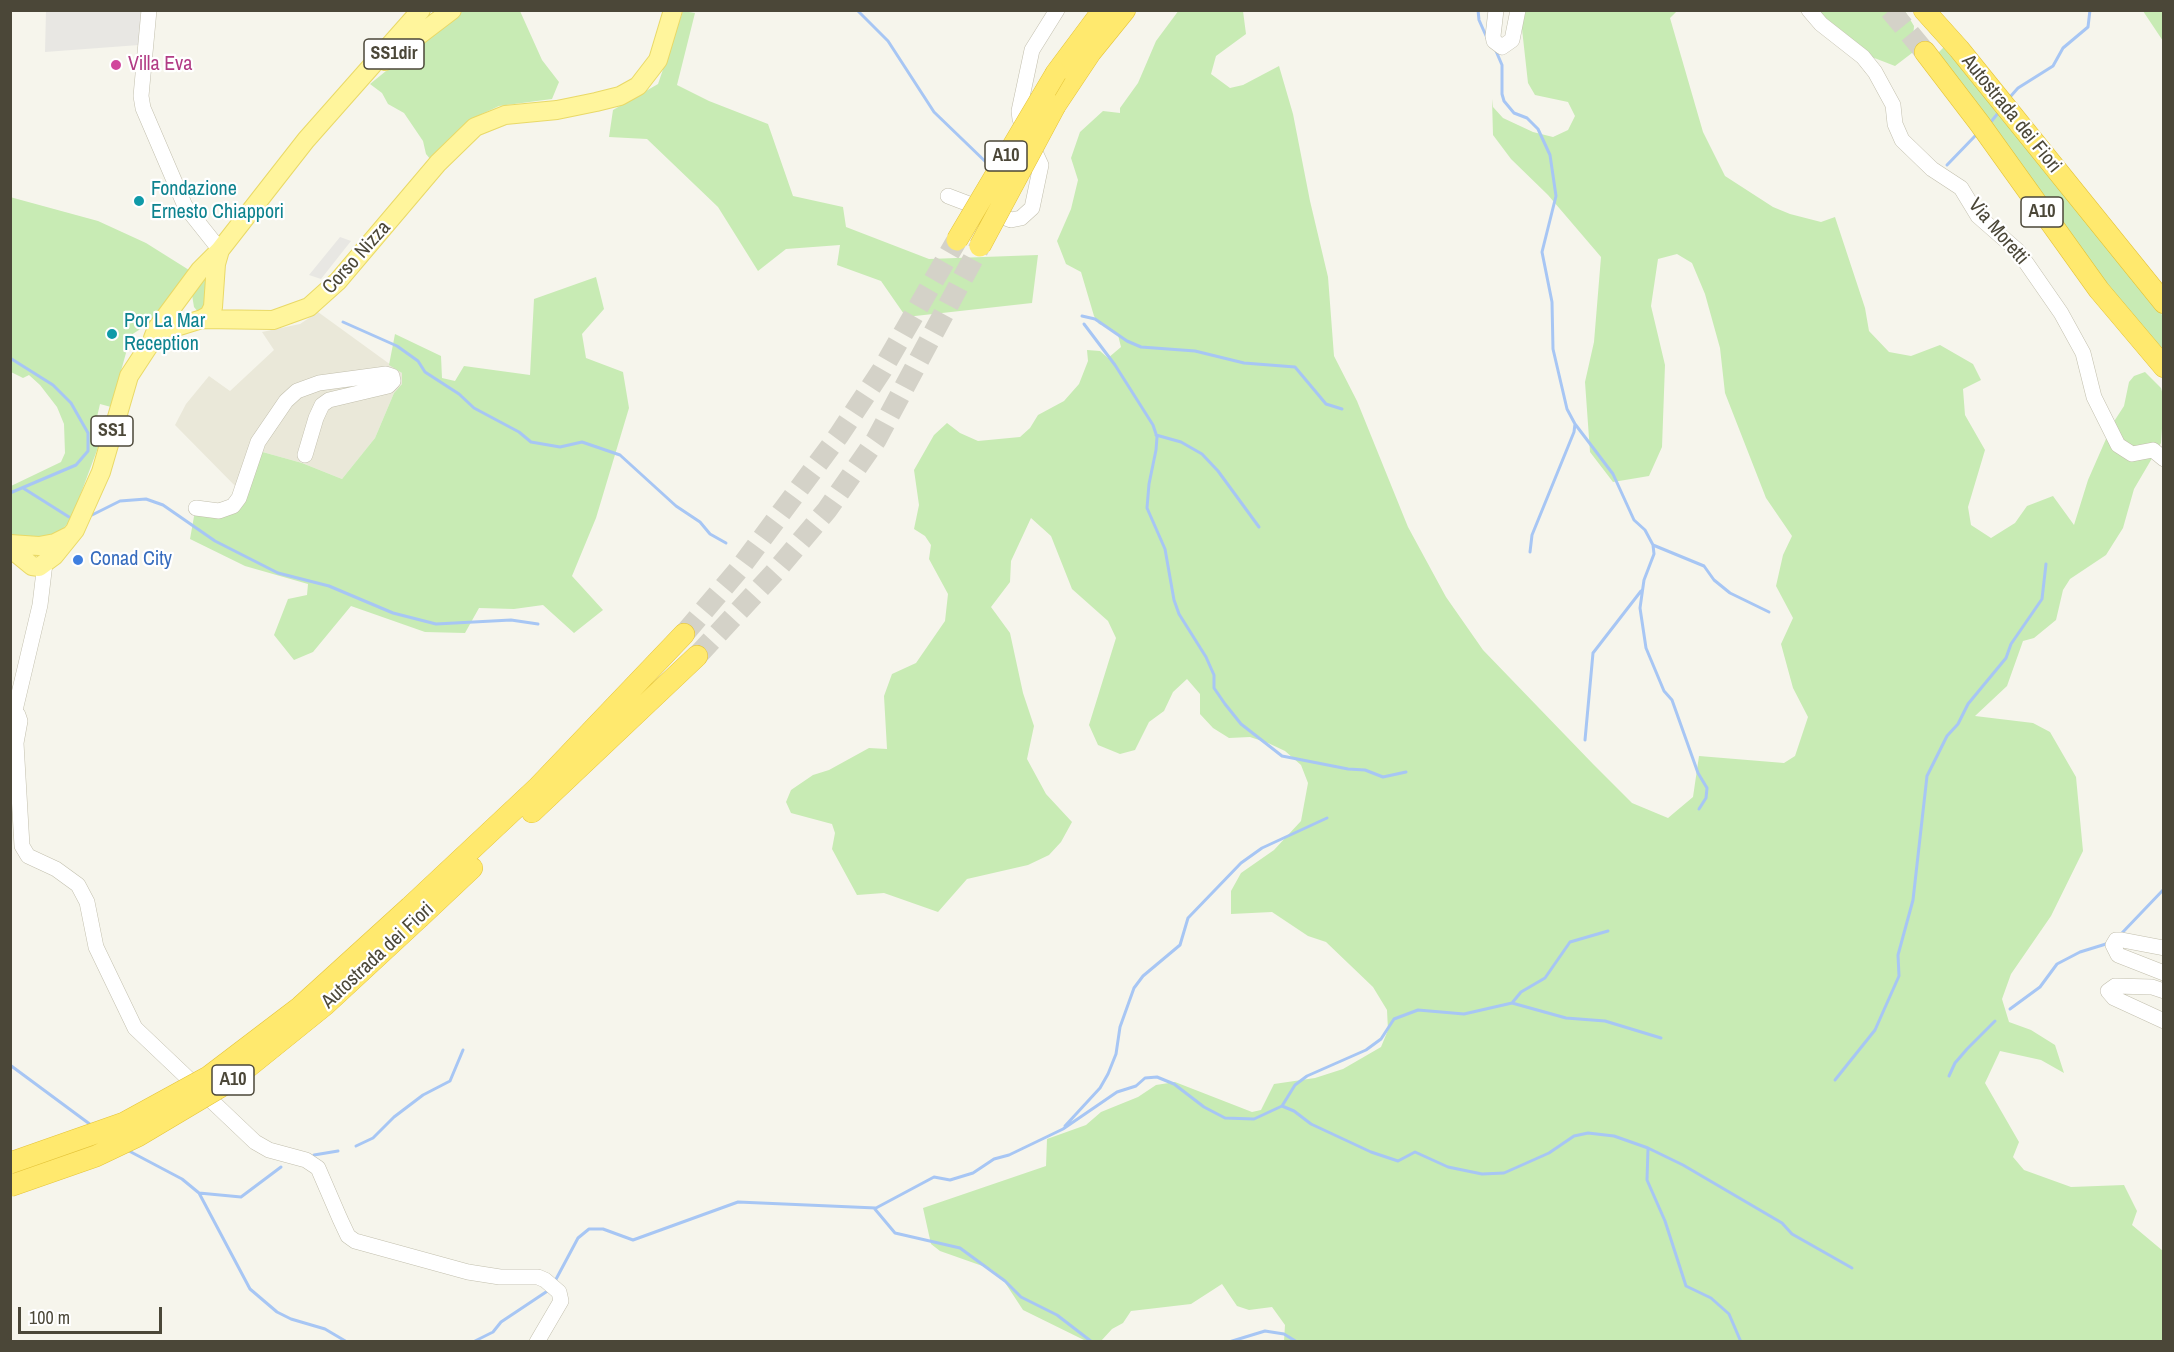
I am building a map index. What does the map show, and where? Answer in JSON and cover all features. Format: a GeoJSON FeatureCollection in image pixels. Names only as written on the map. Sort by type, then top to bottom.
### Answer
{"type":"FeatureCollection","features":[{"type":"Feature","properties":{"kind":"highway","name":"A10"},"geometry":{"type":"LineString","coordinates":[[957,240],[1056,73],[1103,10]]}},
{"type":"Feature","properties":{"kind":"highway","name":"A10"},"geometry":{"type":"LineString","coordinates":[[980,246],[1055,106],[1091,52],[1125,10]]}},
{"type":"Feature","properties":{"kind":"highway","name":"Autostrada dei Fiori"},"geometry":{"type":"LineString","coordinates":[[1924,10],[1959,49],[2163,303]]}},
{"type":"Feature","properties":{"kind":"highway","name":"Autostrada dei Fiori"},"geometry":{"type":"LineString","coordinates":[[1925,52],[1980,124],[2098,290],[2163,367]]}},
{"type":"Feature","properties":{"kind":"highway","name":"Autostrada dei Fiori"},"geometry":{"type":"LineString","coordinates":[[10,1186],[96,1156],[138,1136],[232,1080],[325,1005],[684,634]]}},
{"type":"Feature","properties":{"kind":"highway","name":"Autostrada dei Fiori"},"geometry":{"type":"LineString","coordinates":[[10,1163],[123,1123],[208,1077],[300,1007],[415,912],[697,656]]}},
{"type":"Feature","properties":{"kind":"main road","name":"SS1dir"},"geometry":{"type":"LineString","coordinates":[[150,344],[157,327],[219,244],[420,10]]}},
{"type":"Feature","properties":{"kind":"main road","name":"SS1dir"},"geometry":{"type":"LineString","coordinates":[[339,102],[386,60],[452,10]]}},
{"type":"Feature","properties":{"kind":"main road","name":"Corso Nizza"},"geometry":{"type":"LineString","coordinates":[[251,321],[280,319],[319,300],[338,281],[451,148],[490,119],[505,115],[580,106],[616,97],[638,86],[658,60],[672,10]]}},
{"type":"Feature","properties":{"kind":"main road"},"geometry":{"type":"LineString","coordinates":[[189,286],[189,304],[192,313],[202,319],[212,311],[219,244]]}},
{"type":"Feature","properties":{"kind":"main road"},"geometry":{"type":"LineString","coordinates":[[216,288],[226,306],[251,321]]}},
{"type":"Feature","properties":{"kind":"main road","name":"SS1"},"geometry":{"type":"LineString","coordinates":[[39,560],[54,556],[81,521],[101,472],[129,376],[150,344],[165,332],[202,319],[251,321]]}},
{"type":"Feature","properties":{"kind":"main road"},"geometry":{"type":"LineString","coordinates":[[10,546],[39,560]]}},
{"type":"Feature","properties":{"kind":"street"},"geometry":{"type":"LineString","coordinates":[[149,10],[141,96],[143,108],[185,206],[194,221],[219,244]]}},
{"type":"Feature","properties":{"kind":"street"},"geometry":{"type":"LineString","coordinates":[[948,196],[1011,220],[1021,218],[1032,208],[1041,165],[1020,119],[1019,111],[1032,50],[1057,10]]}},
{"type":"Feature","properties":{"kind":"street"},"geometry":{"type":"LineString","coordinates":[[1496,10],[1493,36],[1494,41],[1502,47],[1512,40],[1518,10]]}},
{"type":"Feature","properties":{"kind":"street","name":"Via Moretti"},"geometry":{"type":"LineString","coordinates":[[1809,10],[1821,24],[1863,57],[1875,72],[1893,105],[1895,123],[1902,140],[1932,169],[1961,188],[1978,216],[2007,239],[2033,272],[2061,313],[2084,353],[2094,397],[2118,445],[2132,454],[2153,450],[2163,459]]}},
{"type":"Feature","properties":{"kind":"street"},"geometry":{"type":"LineString","coordinates":[[196,508],[208,512],[233,506],[239,498],[258,442],[286,400],[297,391],[319,383],[386,374],[392,376],[393,381],[388,386],[329,400],[322,405],[305,455]]}},
{"type":"Feature","properties":{"kind":"street"},"geometry":{"type":"LineString","coordinates":[[12,721],[35,628],[39,560]]}},
{"type":"Feature","properties":{"kind":"street"},"geometry":{"type":"LineString","coordinates":[[12,721],[18,715],[20,721],[16,743],[22,846],[28,856],[68,876],[78,885],[87,902],[96,947],[126,1013],[141,1034],[255,1142],[269,1150],[306,1161],[318,1168],[348,1236],[356,1242],[468,1272],[500,1277],[537,1277],[546,1280],[559,1292],[561,1301],[558,1310],[537,1341]]}},
{"type":"Feature","properties":{"kind":"street"},"geometry":{"type":"LineString","coordinates":[[10,767],[10,797]]}},
{"type":"Feature","properties":{"kind":"street"},"geometry":{"type":"LineString","coordinates":[[2163,948],[2122,940],[2116,940],[2113,945],[2114,951],[2123,957],[2163,973]]}},
{"type":"Feature","properties":{"kind":"street"},"geometry":{"type":"LineString","coordinates":[[2163,991],[2151,987],[2115,986],[2108,991],[2114,998],[2163,1021]]}},
{"type":"Feature","properties":{"kind":"shaded area"},"geometry":{"type":"Polygon","coordinates":[[[46,11],[142,11],[139,45],[45,52],[46,11]]]}},
{"type":"Feature","properties":{"kind":"shaded area"},"geometry":{"type":"Polygon","coordinates":[[[340,237],[351,241],[321,279],[309,275],[340,237]]]}},
{"type":"Feature","properties":{"kind":"shaded area"},"geometry":{"type":"Polygon","coordinates":[[[318,312],[402,373],[402,384],[394,393],[375,438],[342,479],[302,463],[259,451],[242,493],[175,425],[186,404],[209,376],[230,391],[274,350],[262,332],[300,324],[318,312]]]}},
{"type":"Feature","properties":{"kind":"green space"},"geometry":{"type":"Polygon","coordinates":[[[461,10],[520,11],[542,60],[559,82],[552,99],[499,106],[482,114],[431,160],[426,154],[423,141],[404,113],[388,104],[382,93],[370,84],[461,10]]]}},
{"type":"Feature","properties":{"kind":"green space"},"geometry":{"type":"Polygon","coordinates":[[[1179,10],[1243,11],[1246,34],[1216,56],[1211,74],[1230,88],[1243,85],[1279,66],[1293,114],[1328,277],[1334,356],[1357,401],[1408,527],[1446,597],[1483,650],[1632,803],[1668,818],[1693,797],[1699,756],[1784,763],[1795,756],[1808,717],[1793,688],[1781,644],[1793,618],[1776,586],[1783,555],[1792,536],[1766,498],[1725,393],[1720,348],[1705,294],[1692,263],[1677,254],[1658,259],[1651,306],[1665,365],[1662,447],[1649,476],[1613,482],[1590,452],[1585,382],[1594,342],[1601,257],[1548,195],[1511,159],[1493,135],[1492,99],[1493,107],[1503,118],[1533,132],[1553,137],[1568,130],[1575,116],[1568,102],[1535,95],[1528,83],[1520,11],[1677,11],[1670,18],[1703,132],[1725,176],[1773,207],[1790,214],[1821,222],[1835,217],[1865,308],[1869,331],[1889,352],[1911,356],[1940,345],[1973,364],[1981,380],[1963,389],[1965,415],[1985,450],[1968,507],[1971,525],[1991,538],[2015,523],[2027,506],[2053,496],[2074,525],[2088,480],[2113,423],[2124,406],[2129,382],[2134,376],[2145,372],[2161,388],[2164,399],[2161,443],[2134,489],[2123,528],[2106,555],[2070,579],[2063,590],[2056,620],[2034,638],[2023,641],[2007,686],[1975,716],[2033,723],[2050,732],[2076,777],[2083,851],[2051,916],[2011,974],[2002,999],[2009,1022],[2031,1030],[2055,1045],[2064,1073],[2041,1060],[2000,1051],[1985,1083],[2019,1142],[2013,1157],[2024,1170],[2071,1187],[2124,1185],[2137,1211],[2132,1225],[2163,1251],[2163,1341],[1284,1341],[1285,1325],[1272,1307],[1249,1310],[1237,1306],[1222,1284],[1191,1304],[1131,1311],[1123,1323],[1112,1329],[1101,1341],[1086,1341],[1023,1310],[1002,1278],[991,1269],[940,1251],[931,1244],[923,1208],[1046,1166],[1047,1139],[1086,1125],[1101,1112],[1138,1097],[1156,1085],[1175,1082],[1252,1112],[1261,1110],[1274,1084],[1315,1078],[1343,1069],[1381,1047],[1388,1030],[1387,1010],[1373,987],[1326,942],[1308,936],[1272,912],[1231,914],[1231,891],[1241,873],[1274,850],[1301,821],[1308,783],[1301,765],[1285,751],[1268,743],[1250,737],[1229,738],[1213,728],[1200,714],[1200,694],[1187,679],[1173,692],[1164,711],[1149,722],[1135,750],[1120,754],[1098,745],[1089,725],[1116,638],[1108,621],[1072,589],[1051,536],[1031,518],[1011,561],[1010,582],[991,607],[1010,633],[1023,693],[1034,726],[1027,759],[1046,794],[1072,822],[1061,842],[1049,855],[1028,865],[967,879],[938,912],[884,893],[857,895],[832,849],[835,833],[832,824],[791,813],[786,802],[791,790],[813,775],[829,770],[869,748],[887,749],[884,696],[892,674],[916,663],[945,621],[948,594],[929,559],[931,545],[925,536],[914,529],[919,505],[914,470],[934,435],[947,423],[960,433],[978,441],[1020,437],[1030,428],[1038,415],[1064,401],[1079,384],[1088,361],[1087,350],[1100,351],[1108,358],[1121,347],[1118,335],[1108,327],[1099,324],[1094,316],[1081,272],[1066,264],[1057,241],[1071,209],[1078,180],[1071,158],[1080,132],[1103,111],[1120,113],[1120,108],[1138,83],[1156,41],[1179,10]]]}},
{"type":"Feature","properties":{"kind":"green space"},"geometry":{"type":"Polygon","coordinates":[[[683,11],[695,13],[677,85],[709,101],[768,124],[793,196],[843,207],[846,227],[929,259],[1038,255],[1032,303],[906,317],[881,281],[837,265],[840,245],[786,249],[758,271],[718,207],[647,139],[609,137],[613,110],[658,84],[683,11]]]}},
{"type":"Feature","properties":{"kind":"green space"},"geometry":{"type":"Polygon","coordinates":[[[1812,11],[1905,11],[1914,26],[1912,53],[1895,66],[1864,54],[1812,11]]]}},
{"type":"Feature","properties":{"kind":"green space"},"geometry":{"type":"Polygon","coordinates":[[[2143,11],[2163,11],[2163,41],[2143,11]]]}},
{"type":"Feature","properties":{"kind":"green space"},"geometry":{"type":"Polygon","coordinates":[[[1944,47],[2163,316],[2163,354],[2129,313],[1936,55],[1944,47]]]}},
{"type":"Feature","properties":{"kind":"green space"},"geometry":{"type":"Polygon","coordinates":[[[10,197],[98,221],[146,243],[189,270],[150,323],[131,335],[111,407],[100,404],[97,417],[103,419],[106,426],[71,520],[59,533],[37,538],[11,537],[11,486],[61,462],[65,453],[64,424],[57,407],[40,385],[29,375],[23,378],[11,372],[10,197]]]}},
{"type":"Feature","properties":{"kind":"green space"},"geometry":{"type":"Polygon","coordinates":[[[207,270],[210,301],[199,313],[194,307],[192,295],[207,270]]]}},
{"type":"Feature","properties":{"kind":"green space"},"geometry":{"type":"Polygon","coordinates":[[[596,277],[604,309],[582,334],[586,358],[623,372],[629,408],[596,518],[572,576],[603,610],[574,633],[543,605],[514,609],[479,608],[465,633],[425,632],[351,606],[313,652],[294,660],[274,635],[288,599],[307,595],[308,584],[245,566],[190,539],[195,511],[226,509],[259,451],[302,463],[342,479],[375,438],[394,393],[402,384],[402,373],[389,365],[395,334],[441,356],[442,378],[455,381],[464,366],[530,375],[534,299],[596,277]]]}},
{"type":"Feature","properties":{"kind":"waterway"},"geometry":{"type":"LineString","coordinates":[[857,10],[888,41],[934,112],[991,167]]}},
{"type":"Feature","properties":{"kind":"waterway"},"geometry":{"type":"LineString","coordinates":[[1478,10],[1479,20],[1487,38]]}},
{"type":"Feature","properties":{"kind":"waterway"},"geometry":{"type":"LineString","coordinates":[[2010,97],[2018,88],[2053,66],[2063,48],[2088,27],[2090,10]]}},
{"type":"Feature","properties":{"kind":"waterway"},"geometry":{"type":"LineString","coordinates":[[1496,51],[1502,65],[1504,101],[1514,113],[1527,118],[1538,129],[1550,155],[1556,196],[1542,252],[1552,302],[1553,349],[1567,409],[1575,424],[1613,474],[1634,520],[1645,530],[1653,545],[1654,554],[1644,580],[1640,608],[1646,648],[1664,691],[1672,700],[1698,773],[1707,788],[1706,798],[1699,809]]}},
{"type":"Feature","properties":{"kind":"waterway"},"geometry":{"type":"LineString","coordinates":[[1990,123],[1999,112]]}},
{"type":"Feature","properties":{"kind":"waterway"},"geometry":{"type":"LineString","coordinates":[[1947,165],[1976,135]]}},
{"type":"Feature","properties":{"kind":"waterway"},"geometry":{"type":"LineString","coordinates":[[1082,316],[1095,319],[1127,341],[1141,347],[1195,351],[1244,363],[1295,367],[1326,404],[1342,409]]}},
{"type":"Feature","properties":{"kind":"waterway"},"geometry":{"type":"LineString","coordinates":[[343,322],[397,346],[418,361],[425,372],[459,394],[474,408],[519,432],[531,442],[560,447],[582,442],[620,455],[676,506],[700,522],[710,534],[726,543]]}},
{"type":"Feature","properties":{"kind":"waterway"},"geometry":{"type":"LineString","coordinates":[[1084,324],[1115,365],[1153,425],[1157,437],[1147,508],[1165,549],[1174,600],[1179,614],[1206,657],[1214,675],[1214,688],[1225,704],[1241,724],[1282,756],[1348,769],[1365,770],[1383,777],[1406,772]]}},
{"type":"Feature","properties":{"kind":"waterway"},"geometry":{"type":"LineString","coordinates":[[10,358],[53,385],[71,403],[88,433],[88,451],[76,465],[10,493]]}},
{"type":"Feature","properties":{"kind":"waterway"},"geometry":{"type":"LineString","coordinates":[[1530,552],[1532,535],[1574,432],[1575,424]]}},
{"type":"Feature","properties":{"kind":"waterway"},"geometry":{"type":"LineString","coordinates":[[1156,435],[1181,442],[1202,454],[1218,471],[1259,527]]}},
{"type":"Feature","properties":{"kind":"waterway"},"geometry":{"type":"LineString","coordinates":[[23,488],[69,517]]}},
{"type":"Feature","properties":{"kind":"waterway"},"geometry":{"type":"LineString","coordinates":[[92,515],[120,501],[146,499],[163,505],[215,541],[278,573],[329,586],[393,613],[436,624],[511,620],[538,624]]}},
{"type":"Feature","properties":{"kind":"waterway"},"geometry":{"type":"LineString","coordinates":[[1653,545],[1704,566],[1714,580],[1730,593],[1769,612]]}},
{"type":"Feature","properties":{"kind":"waterway"},"geometry":{"type":"LineString","coordinates":[[1835,1080],[1875,1030],[1899,976],[1898,955],[1913,900],[1927,776],[1947,736],[1958,724],[1968,704],[2006,658],[2011,644],[2042,599],[2046,564]]}},
{"type":"Feature","properties":{"kind":"waterway"},"geometry":{"type":"LineString","coordinates":[[1585,740],[1593,653],[1641,591]]}},
{"type":"Feature","properties":{"kind":"waterway"},"geometry":{"type":"LineString","coordinates":[[1065,1126],[1100,1088],[1108,1074],[1116,1054],[1120,1027],[1134,988],[1143,976],[1180,945],[1188,918],[1241,863],[1262,848],[1327,818]]}},
{"type":"Feature","properties":{"kind":"waterway"},"geometry":{"type":"LineString","coordinates":[[2121,934],[2164,889]]}},
{"type":"Feature","properties":{"kind":"waterway"},"geometry":{"type":"LineString","coordinates":[[1512,1003],[1521,992],[1545,978],[1570,942],[1608,931]]}},
{"type":"Feature","properties":{"kind":"waterway"},"geometry":{"type":"LineString","coordinates":[[2010,1009],[2040,987],[2057,964],[2080,952],[2106,944]]}},
{"type":"Feature","properties":{"kind":"waterway"},"geometry":{"type":"LineString","coordinates":[[554,1283],[578,1238],[589,1229],[603,1229],[633,1240],[738,1202],[876,1208],[934,1177],[950,1180],[973,1173],[994,1159],[1009,1155],[1063,1129],[1117,1092],[1136,1086],[1145,1078],[1157,1077],[1174,1084],[1204,1107],[1225,1118],[1254,1119],[1282,1106],[1295,1085],[1307,1076],[1366,1050],[1381,1039],[1394,1019],[1418,1010],[1464,1014],[1512,1003],[1566,1018],[1605,1021],[1661,1038]]}},
{"type":"Feature","properties":{"kind":"waterway"},"geometry":{"type":"LineString","coordinates":[[1949,1076],[1955,1063],[1995,1021]]}},
{"type":"Feature","properties":{"kind":"waterway"},"geometry":{"type":"LineString","coordinates":[[356,1146],[373,1138],[394,1117],[423,1095],[450,1081],[463,1050]]}},
{"type":"Feature","properties":{"kind":"waterway"},"geometry":{"type":"LineString","coordinates":[[10,1065],[91,1125]]}},
{"type":"Feature","properties":{"kind":"waterway"},"geometry":{"type":"LineString","coordinates":[[1282,1106],[1294,1111],[1311,1124],[1371,1152],[1398,1161],[1415,1152],[1448,1167],[1482,1174],[1504,1173],[1549,1153],[1574,1136],[1588,1133],[1614,1136],[1648,1148],[1683,1165],[1782,1223],[1792,1234],[1852,1268]]}},
{"type":"Feature","properties":{"kind":"waterway"},"geometry":{"type":"LineString","coordinates":[[1648,1149],[1647,1180],[1665,1221],[1686,1286],[1711,1298],[1729,1314],[1741,1342]]}},
{"type":"Feature","properties":{"kind":"waterway"},"geometry":{"type":"LineString","coordinates":[[129,1151],[182,1179],[199,1193],[250,1289],[277,1312],[291,1319],[325,1329],[347,1342]]}},
{"type":"Feature","properties":{"kind":"waterway"},"geometry":{"type":"LineString","coordinates":[[314,1155],[338,1151]]}},
{"type":"Feature","properties":{"kind":"waterway"},"geometry":{"type":"LineString","coordinates":[[199,1193],[241,1197],[281,1167]]}},
{"type":"Feature","properties":{"kind":"waterway"},"geometry":{"type":"LineString","coordinates":[[874,1208],[895,1233],[960,1248],[1005,1281],[1021,1297],[1057,1315],[1092,1342]]}},
{"type":"Feature","properties":{"kind":"waterway"},"geometry":{"type":"LineString","coordinates":[[473,1342],[493,1332],[501,1322],[549,1290]]}},
{"type":"Feature","properties":{"kind":"waterway"},"geometry":{"type":"LineString","coordinates":[[1229,1342],[1265,1331],[1284,1334],[1297,1342]]}},
{"type":"Feature","properties":{"kind":"tunnel"},"geometry":{"type":"LineString","coordinates":[[1890,10],[1925,52]]}},
{"type":"Feature","properties":{"kind":"tunnel"},"geometry":{"type":"LineString","coordinates":[[684,634],[740,568],[839,435],[882,370],[957,240]]}},
{"type":"Feature","properties":{"kind":"tunnel"},"geometry":{"type":"LineString","coordinates":[[697,656],[775,572],[827,510],[876,440],[980,246]]}},
{"type":"Feature","properties":{"kind":"place","name":"Villa Eva"},"geometry":{"type":"Point","coordinates":[116,65]}},
{"type":"Feature","properties":{"kind":"place","name":"Fondazione Ernesto Chiappori"},"geometry":{"type":"Point","coordinates":[139,201]}},
{"type":"Feature","properties":{"kind":"place","name":"Por La Mar Reception"},"geometry":{"type":"Point","coordinates":[112,334]}},
{"type":"Feature","properties":{"kind":"place","name":"Conad City"},"geometry":{"type":"Point","coordinates":[78,560]}}]}
